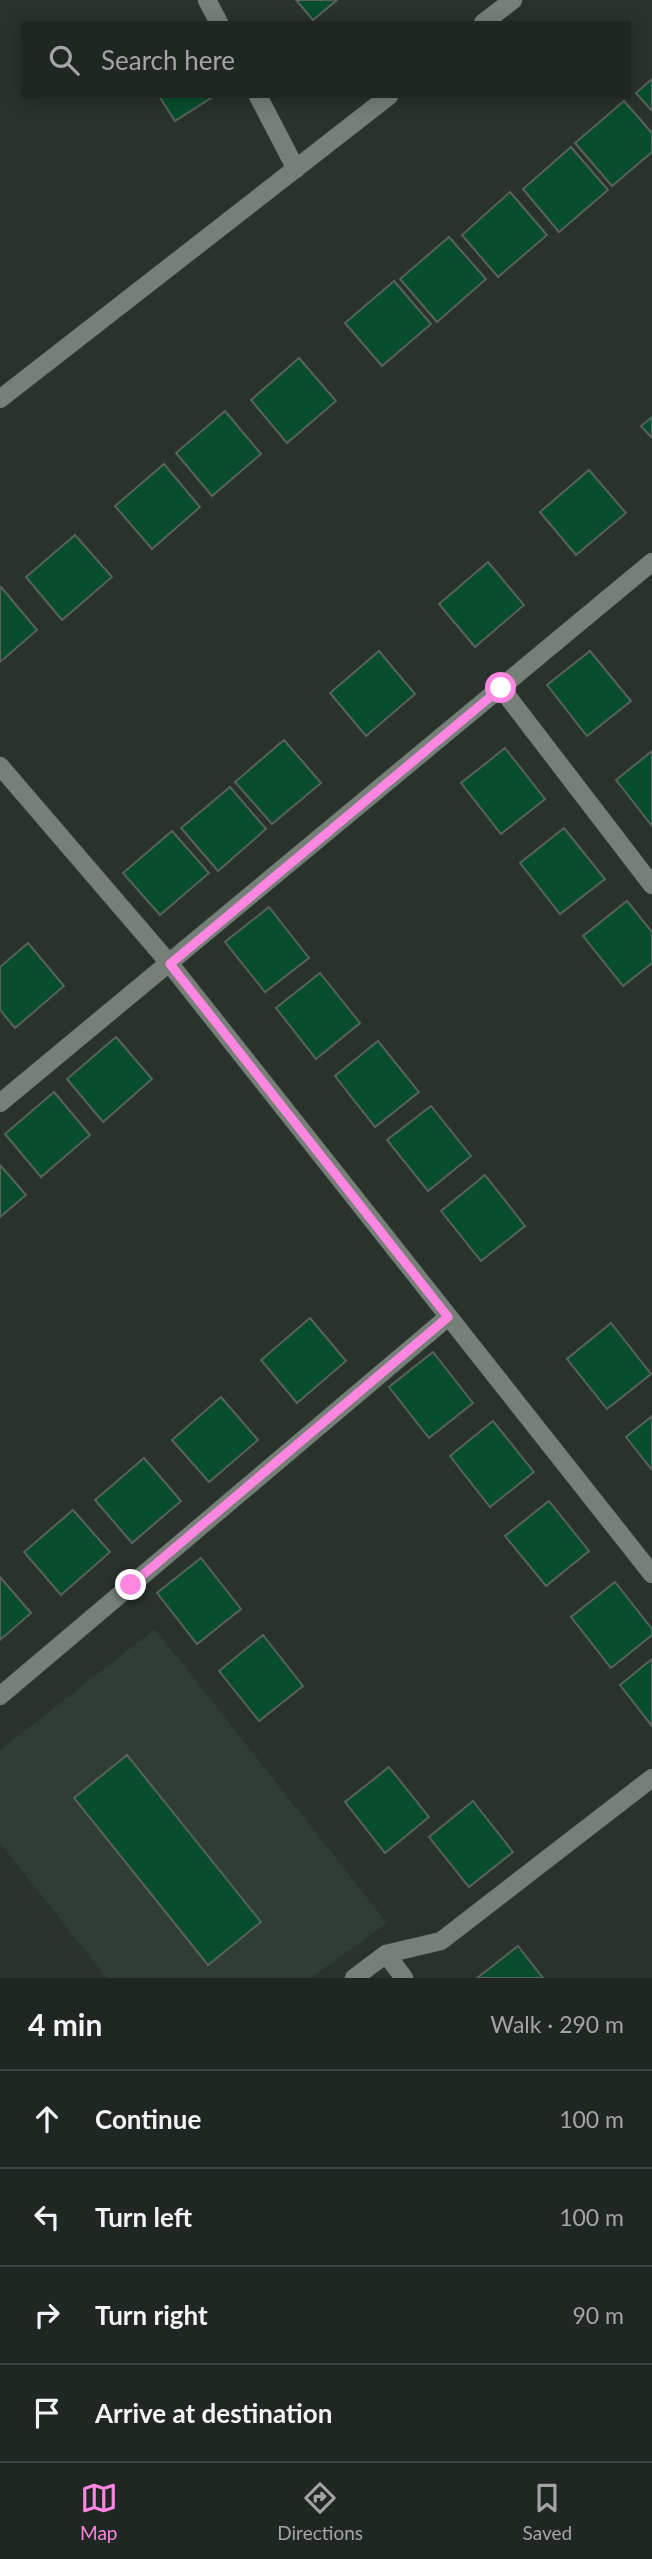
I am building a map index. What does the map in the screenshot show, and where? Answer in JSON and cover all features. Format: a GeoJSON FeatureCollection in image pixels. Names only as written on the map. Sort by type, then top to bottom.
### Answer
{"type":"FeatureCollection","features":[{"type":"Feature","properties":{"kind":"street"},"geometry":{"type":"LineString","coordinates":[[207,0],[218,21]]}},
{"type":"Feature","properties":{"kind":"street"},"geometry":{"type":"LineString","coordinates":[[486,21],[513,0]]}},
{"type":"Feature","properties":{"kind":"street"},"geometry":{"type":"LineString","coordinates":[[259,98],[296,169]]}},
{"type":"Feature","properties":{"kind":"street"},"geometry":{"type":"LineString","coordinates":[[0,398],[386,98]]}},
{"type":"Feature","properties":{"kind":"street"},"geometry":{"type":"LineString","coordinates":[[0,1104],[652,562]]}},
{"type":"Feature","properties":{"kind":"street"},"geometry":{"type":"LineString","coordinates":[[501,688],[652,885]]}},
{"type":"Feature","properties":{"kind":"street"},"geometry":{"type":"LineString","coordinates":[[0,766],[170,964],[652,1574]]}},
{"type":"Feature","properties":{"kind":"street"},"geometry":{"type":"LineString","coordinates":[[0,1696],[448,1317]]}},
{"type":"Feature","properties":{"kind":"street"},"geometry":{"type":"LineString","coordinates":[[354,1978],[386,1954],[441,1941],[652,1777]]}},
{"type":"Feature","properties":{"kind":"street"},"geometry":{"type":"LineString","coordinates":[[386,1954],[404,1978]]}},
{"type":"Feature","properties":{"kind":"shaded area"},"geometry":{"type":"Polygon","coordinates":[[[155,1629],[387,1923],[311,1978],[107,1978],[0,1843],[0,1750],[155,1629]]]}},
{"type":"Feature","properties":{"kind":"building"},"geometry":{"type":"Polygon","coordinates":[[[296,0],[337,0],[313,20],[296,0]]]}},
{"type":"Feature","properties":{"kind":"building"},"geometry":{"type":"Polygon","coordinates":[[[652,79],[652,111],[636,93],[652,79]]]}},
{"type":"Feature","properties":{"kind":"building"},"geometry":{"type":"Polygon","coordinates":[[[160,98],[211,98],[175,121],[160,98]]]}},
{"type":"Feature","properties":{"kind":"building"},"geometry":{"type":"Polygon","coordinates":[[[624,101],[652,133],[652,152],[612,186],[575,143],[624,101]]]}},
{"type":"Feature","properties":{"kind":"building"},"geometry":{"type":"Polygon","coordinates":[[[571,147],[608,190],[559,232],[523,189],[571,147]]]}},
{"type":"Feature","properties":{"kind":"building"},"geometry":{"type":"Polygon","coordinates":[[[510,192],[547,235],[498,277],[462,235],[510,192]]]}},
{"type":"Feature","properties":{"kind":"building"},"geometry":{"type":"Polygon","coordinates":[[[449,237],[486,279],[437,322],[400,279],[449,237]]]}},
{"type":"Feature","properties":{"kind":"building"},"geometry":{"type":"Polygon","coordinates":[[[394,281],[431,324],[382,366],[345,323],[394,281]]]}},
{"type":"Feature","properties":{"kind":"building"},"geometry":{"type":"Polygon","coordinates":[[[299,358],[336,401],[287,443],[251,400],[299,358]]]}},
{"type":"Feature","properties":{"kind":"building"},"geometry":{"type":"Polygon","coordinates":[[[225,411],[261,454],[212,496],[176,453],[225,411]]]}},
{"type":"Feature","properties":{"kind":"building"},"geometry":{"type":"Polygon","coordinates":[[[652,417],[652,438],[641,426],[652,417]]]}},
{"type":"Feature","properties":{"kind":"building"},"geometry":{"type":"Polygon","coordinates":[[[164,464],[200,507],[152,549],[115,506],[164,464]]]}},
{"type":"Feature","properties":{"kind":"building"},"geometry":{"type":"Polygon","coordinates":[[[589,470],[626,513],[576,555],[540,512],[589,470]]]}},
{"type":"Feature","properties":{"kind":"building"},"geometry":{"type":"Polygon","coordinates":[[[75,535],[112,577],[62,620],[26,577],[75,535]]]}},
{"type":"Feature","properties":{"kind":"building"},"geometry":{"type":"Polygon","coordinates":[[[488,562],[524,605],[475,647],[439,604],[488,562]]]}},
{"type":"Feature","properties":{"kind":"building"},"geometry":{"type":"Polygon","coordinates":[[[0,588],[37,630],[0,662],[0,588]]]}},
{"type":"Feature","properties":{"kind":"building"},"geometry":{"type":"Polygon","coordinates":[[[379,651],[415,694],[366,736],[330,693],[379,651]]]}},
{"type":"Feature","properties":{"kind":"building"},"geometry":{"type":"Polygon","coordinates":[[[590,651],[631,701],[587,736],[547,685],[590,651]]]}},
{"type":"Feature","properties":{"kind":"building"},"geometry":{"type":"Polygon","coordinates":[[[284,740],[321,783],[272,824],[235,782],[284,740]]]}},
{"type":"Feature","properties":{"kind":"building"},"geometry":{"type":"Polygon","coordinates":[[[505,748],[545,799],[501,834],[461,783],[505,748]]]}},
{"type":"Feature","properties":{"kind":"building"},"geometry":{"type":"Polygon","coordinates":[[[652,751],[652,826],[616,780],[652,751]]]}},
{"type":"Feature","properties":{"kind":"building"},"geometry":{"type":"Polygon","coordinates":[[[230,787],[266,829],[218,871],[181,828],[230,787]]]}},
{"type":"Feature","properties":{"kind":"building"},"geometry":{"type":"Polygon","coordinates":[[[564,828],[605,879],[560,914],[520,863],[564,828]]]}},
{"type":"Feature","properties":{"kind":"building"},"geometry":{"type":"Polygon","coordinates":[[[172,831],[209,873],[160,915],[123,873],[172,831]]]}},
{"type":"Feature","properties":{"kind":"building"},"geometry":{"type":"Polygon","coordinates":[[[627,901],[652,932],[652,963],[623,986],[583,936],[627,901]]]}},
{"type":"Feature","properties":{"kind":"building"},"geometry":{"type":"Polygon","coordinates":[[[269,907],[309,958],[265,992],[225,942],[269,907]]]}},
{"type":"Feature","properties":{"kind":"building"},"geometry":{"type":"Polygon","coordinates":[[[28,943],[64,986],[15,1028],[0,1010],[0,967],[28,943]]]}},
{"type":"Feature","properties":{"kind":"building"},"geometry":{"type":"Polygon","coordinates":[[[320,973],[360,1023],[316,1059],[276,1008],[320,973]]]}},
{"type":"Feature","properties":{"kind":"building"},"geometry":{"type":"Polygon","coordinates":[[[116,1037],[152,1079],[103,1122],[67,1079],[116,1037]]]}},
{"type":"Feature","properties":{"kind":"building"},"geometry":{"type":"Polygon","coordinates":[[[378,1041],[419,1092],[375,1127],[335,1076],[378,1041]]]}},
{"type":"Feature","properties":{"kind":"building"},"geometry":{"type":"Polygon","coordinates":[[[54,1092],[90,1135],[41,1177],[5,1134],[54,1092]]]}},
{"type":"Feature","properties":{"kind":"building"},"geometry":{"type":"Polygon","coordinates":[[[431,1106],[471,1156],[428,1191],[387,1140],[431,1106]]]}},
{"type":"Feature","properties":{"kind":"building"},"geometry":{"type":"Polygon","coordinates":[[[0,1165],[26,1195],[0,1217],[0,1165]]]}},
{"type":"Feature","properties":{"kind":"building"},"geometry":{"type":"Polygon","coordinates":[[[485,1175],[525,1226],[481,1261],[441,1211],[485,1175]]]}},
{"type":"Feature","properties":{"kind":"building"},"geometry":{"type":"Polygon","coordinates":[[[310,1318],[346,1361],[297,1403],[261,1360],[310,1318]]]}},
{"type":"Feature","properties":{"kind":"building"},"geometry":{"type":"Polygon","coordinates":[[[611,1323],[651,1374],[607,1409],[567,1359],[611,1323]]]}},
{"type":"Feature","properties":{"kind":"building"},"geometry":{"type":"Polygon","coordinates":[[[433,1352],[473,1403],[429,1438],[389,1387],[433,1352]]]}},
{"type":"Feature","properties":{"kind":"building"},"geometry":{"type":"Polygon","coordinates":[[[221,1397],[258,1440],[209,1482],[172,1440],[221,1397]]]}},
{"type":"Feature","properties":{"kind":"building"},"geometry":{"type":"Polygon","coordinates":[[[652,1416],[652,1470],[626,1437],[652,1416]]]}},
{"type":"Feature","properties":{"kind":"building"},"geometry":{"type":"Polygon","coordinates":[[[493,1421],[534,1472],[490,1507],[450,1456],[493,1421]]]}},
{"type":"Feature","properties":{"kind":"building"},"geometry":{"type":"Polygon","coordinates":[[[144,1458],[181,1501],[132,1543],[95,1500],[144,1458]]]}},
{"type":"Feature","properties":{"kind":"building"},"geometry":{"type":"Polygon","coordinates":[[[549,1501],[589,1551],[546,1586],[505,1536],[549,1501]]]}},
{"type":"Feature","properties":{"kind":"building"},"geometry":{"type":"Polygon","coordinates":[[[73,1510],[110,1552],[61,1595],[24,1552],[73,1510]]]}},
{"type":"Feature","properties":{"kind":"building"},"geometry":{"type":"Polygon","coordinates":[[[201,1558],[241,1609],[197,1644],[157,1593],[201,1558]]]}},
{"type":"Feature","properties":{"kind":"building"},"geometry":{"type":"Polygon","coordinates":[[[0,1577],[31,1613],[0,1640],[0,1577]]]}},
{"type":"Feature","properties":{"kind":"building"},"geometry":{"type":"Polygon","coordinates":[[[615,1582],[652,1629],[652,1635],[611,1668],[571,1617],[615,1582]]]}},
{"type":"Feature","properties":{"kind":"building"},"geometry":{"type":"Polygon","coordinates":[[[263,1635],[303,1686],[259,1721],[219,1671],[263,1635]]]}},
{"type":"Feature","properties":{"kind":"building"},"geometry":{"type":"Polygon","coordinates":[[[652,1659],[652,1726],[620,1685],[652,1659]]]}},
{"type":"Feature","properties":{"kind":"building"},"geometry":{"type":"Polygon","coordinates":[[[127,1755],[261,1922],[208,1965],[74,1798],[127,1755]]]}},
{"type":"Feature","properties":{"kind":"building"},"geometry":{"type":"Polygon","coordinates":[[[389,1767],[429,1817],[385,1853],[345,1802],[389,1767]]]}},
{"type":"Feature","properties":{"kind":"building"},"geometry":{"type":"Polygon","coordinates":[[[473,1801],[513,1852],[469,1887],[429,1837],[473,1801]]]}},
{"type":"Feature","properties":{"kind":"building"},"geometry":{"type":"Polygon","coordinates":[[[518,1946],[543,1978],[477,1978],[518,1946]]]}},
{"type":"Feature","properties":{"kind":"route"},"geometry":{"type":"LineString","coordinates":[[131,1585],[448,1317],[170,964],[501,688]]}}]}
